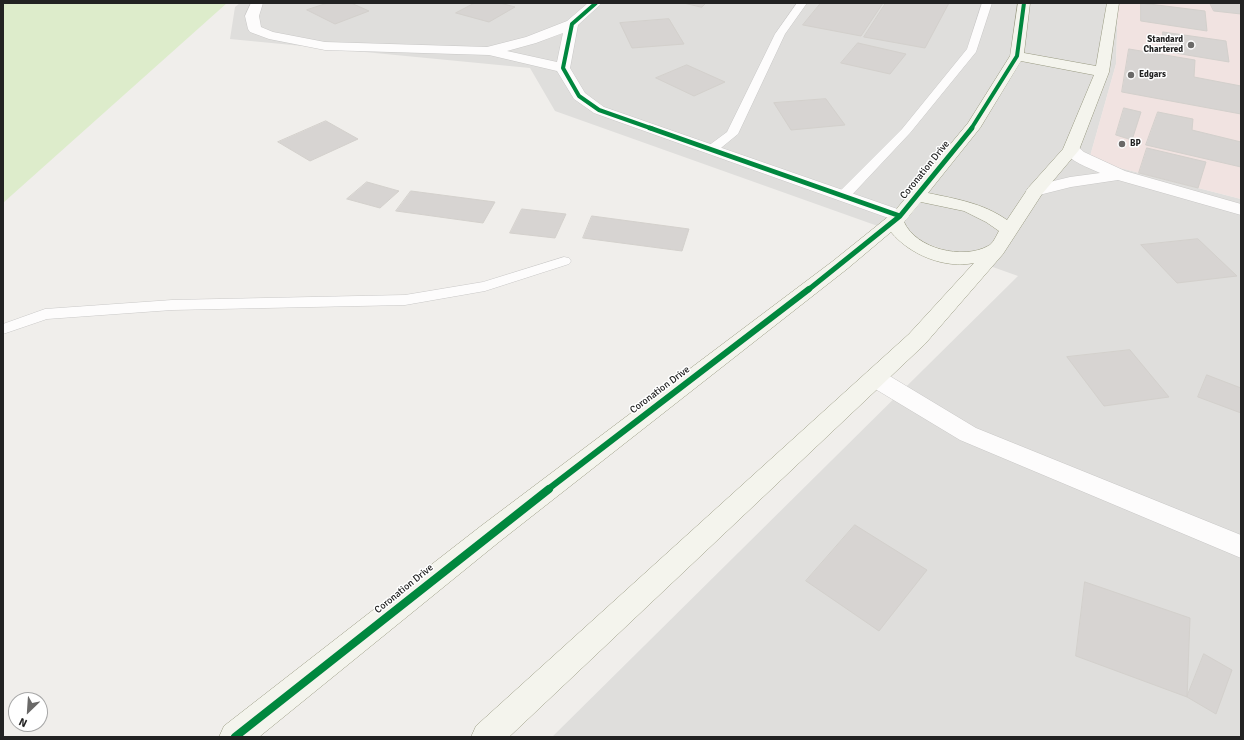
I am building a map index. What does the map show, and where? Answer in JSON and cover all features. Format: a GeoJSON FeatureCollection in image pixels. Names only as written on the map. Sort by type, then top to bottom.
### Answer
{"type":"FeatureCollection","features":[{"type":"Feature","properties":{"kind":"street"},"geometry":{"type":"LineString","coordinates":[[257,3],[252,16],[255,29],[269,35],[288,40],[325,46],[487,51],[563,68]]}},
{"type":"Feature","properties":{"kind":"street"},"geometry":{"type":"LineString","coordinates":[[487,51],[539,38],[572,24],[596,3]]}},
{"type":"Feature","properties":{"kind":"street","name":"Coronation Drive"},"geometry":{"type":"LineString","coordinates":[[235,737],[490,534],[840,265],[897,218],[974,126],[1017,56],[1024,3]]}},
{"type":"Feature","properties":{"kind":"street"},"geometry":{"type":"LineString","coordinates":[[487,737],[917,339],[996,250],[1035,190],[1070,150],[1102,72],[1113,3]]}},
{"type":"Feature","properties":{"kind":"street"},"geometry":{"type":"LineString","coordinates":[[572,24],[563,68],[579,96],[599,110],[844,195],[897,218],[896,226],[910,240],[932,253],[960,259],[996,250]]}},
{"type":"Feature","properties":{"kind":"street"},"geometry":{"type":"LineString","coordinates":[[1017,56],[1102,72]]}},
{"type":"Feature","properties":{"kind":"street"},"geometry":{"type":"LineString","coordinates":[[1070,150],[1078,156],[1119,175],[1241,210]]}},
{"type":"Feature","properties":{"kind":"street"},"geometry":{"type":"LineString","coordinates":[[1035,190],[1070,182],[1119,175]]}},
{"type":"Feature","properties":{"kind":"street"},"geometry":{"type":"LineString","coordinates":[[916,196],[969,207],[992,218],[1009,230]]}},
{"type":"Feature","properties":{"kind":"street"},"geometry":{"type":"LineString","coordinates":[[875,378],[968,434],[1241,547]]}},
{"type":"Feature","properties":{"kind":"lane"},"geometry":{"type":"LineString","coordinates":[[712,149],[732,134],[780,34],[802,3]]}},
{"type":"Feature","properties":{"kind":"lane"},"geometry":{"type":"LineString","coordinates":[[844,195],[906,131],[972,50],[987,3]]}},
{"type":"Feature","properties":{"kind":"lane"},"geometry":{"type":"LineString","coordinates":[[3,328],[45,314],[172,305],[405,300],[485,286],[564,261]]}},
{"type":"Feature","properties":{"kind":"shaded area"},"geometry":{"type":"Polygon","coordinates":[[[240,3],[1118,3],[1116,64],[1089,160],[1241,199],[1241,737],[552,737],[1018,276],[555,111],[530,68],[230,39],[235,7],[240,3]]]}},
{"type":"Feature","properties":{"kind":"shaded area"},"geometry":{"type":"Polygon","coordinates":[[[1118,3],[1241,3],[1241,199],[1089,160],[1116,64],[1118,3]]]}},
{"type":"Feature","properties":{"kind":"green space"},"geometry":{"type":"Polygon","coordinates":[[[3,3],[227,3],[3,203],[3,3]]]}},
{"type":"Feature","properties":{"kind":"building"},"geometry":{"type":"Polygon","coordinates":[[[328,3],[351,3],[369,11],[335,24],[307,10],[328,3]]]}},
{"type":"Feature","properties":{"kind":"building"},"geometry":{"type":"Polygon","coordinates":[[[475,3],[500,3],[515,7],[489,22],[456,13],[475,3]]]}},
{"type":"Feature","properties":{"kind":"building"},"geometry":{"type":"Polygon","coordinates":[[[684,3],[706,3],[702,7],[684,3]]]}},
{"type":"Feature","properties":{"kind":"building"},"geometry":{"type":"Polygon","coordinates":[[[821,3],[883,3],[861,36],[803,25],[821,3]]]}},
{"type":"Feature","properties":{"kind":"building"},"geometry":{"type":"Polygon","coordinates":[[[886,3],[949,3],[925,48],[864,37],[886,3]]]}},
{"type":"Feature","properties":{"kind":"building"},"geometry":{"type":"Polygon","coordinates":[[[1141,3],[1205,11],[1207,31],[1141,21],[1141,3]]]}},
{"type":"Feature","properties":{"kind":"building"},"geometry":{"type":"Polygon","coordinates":[[[1210,3],[1241,3],[1241,14],[1214,11],[1210,3]]]}},
{"type":"Feature","properties":{"kind":"building"},"geometry":{"type":"Polygon","coordinates":[[[669,19],[684,44],[632,48],[620,23],[669,19]]]}},
{"type":"Feature","properties":{"kind":"building"},"geometry":{"type":"Polygon","coordinates":[[[1163,32],[1226,41],[1229,62],[1163,51],[1163,32]]]}},
{"type":"Feature","properties":{"kind":"building"},"geometry":{"type":"Polygon","coordinates":[[[858,43],[906,54],[890,74],[841,63],[858,43]]]}},
{"type":"Feature","properties":{"kind":"building"},"geometry":{"type":"Polygon","coordinates":[[[1129,49],[1195,60],[1194,77],[1241,86],[1241,114],[1122,92],[1129,49]]]}},
{"type":"Feature","properties":{"kind":"building"},"geometry":{"type":"Polygon","coordinates":[[[687,65],[725,82],[694,96],[656,78],[687,65]]]}},
{"type":"Feature","properties":{"kind":"building"},"geometry":{"type":"Polygon","coordinates":[[[826,99],[845,125],[791,130],[774,103],[826,99]]]}},
{"type":"Feature","properties":{"kind":"building"},"geometry":{"type":"Polygon","coordinates":[[[1124,108],[1141,112],[1132,140],[1116,135],[1124,108]]]}},
{"type":"Feature","properties":{"kind":"building"},"geometry":{"type":"Polygon","coordinates":[[[1158,112],[1193,119],[1192,130],[1241,142],[1241,167],[1146,145],[1158,112]]]}},
{"type":"Feature","properties":{"kind":"building"},"geometry":{"type":"Polygon","coordinates":[[[326,121],[358,139],[310,161],[278,142],[326,121]]]}},
{"type":"Feature","properties":{"kind":"building"},"geometry":{"type":"Polygon","coordinates":[[[1147,148],[1206,162],[1198,188],[1139,173],[1147,148]]]}},
{"type":"Feature","properties":{"kind":"building"},"geometry":{"type":"Polygon","coordinates":[[[367,182],[399,191],[380,208],[347,199],[367,182]]]}},
{"type":"Feature","properties":{"kind":"building"},"geometry":{"type":"Polygon","coordinates":[[[411,191],[495,202],[483,223],[396,211],[411,191]]]}},
{"type":"Feature","properties":{"kind":"building"},"geometry":{"type":"Polygon","coordinates":[[[522,209],[566,214],[555,238],[510,233],[522,209]]]}},
{"type":"Feature","properties":{"kind":"building"},"geometry":{"type":"Polygon","coordinates":[[[592,216],[689,229],[682,251],[583,238],[592,216]]]}},
{"type":"Feature","properties":{"kind":"building"},"geometry":{"type":"Polygon","coordinates":[[[1198,239],[1237,276],[1177,283],[1141,245],[1198,239]]]}},
{"type":"Feature","properties":{"kind":"building"},"geometry":{"type":"Polygon","coordinates":[[[1130,350],[1169,397],[1104,406],[1067,357],[1130,350]]]}},
{"type":"Feature","properties":{"kind":"building"},"geometry":{"type":"Polygon","coordinates":[[[1207,375],[1241,388],[1241,413],[1198,397],[1207,375]]]}},
{"type":"Feature","properties":{"kind":"building"},"geometry":{"type":"Polygon","coordinates":[[[855,525],[927,570],[879,631],[806,581],[855,525]]]}},
{"type":"Feature","properties":{"kind":"building"},"geometry":{"type":"Polygon","coordinates":[[[1085,582],[1190,618],[1187,697],[1076,656],[1085,582]]]}},
{"type":"Feature","properties":{"kind":"building"},"geometry":{"type":"Polygon","coordinates":[[[1204,654],[1232,670],[1216,714],[1187,697],[1204,654]]]}},
{"type":"Feature","properties":{"kind":"cycle path"},"geometry":{"type":"LineString","coordinates":[[596,3],[572,24],[563,68],[579,96],[599,110],[900,216]]}},
{"type":"Feature","properties":{"kind":"cycle path"},"geometry":{"type":"LineString","coordinates":[[235,737],[490,534],[840,265],[900,216],[974,125],[1017,56],[1024,3]]}},
{"type":"Feature","properties":{"kind":"place","name":"Standard Chartered"},"geometry":{"type":"Point","coordinates":[1191,45]}},
{"type":"Feature","properties":{"kind":"place","name":"Edgars"},"geometry":{"type":"Point","coordinates":[1131,75]}},
{"type":"Feature","properties":{"kind":"place","name":"BP"},"geometry":{"type":"Point","coordinates":[1122,144]}}]}
